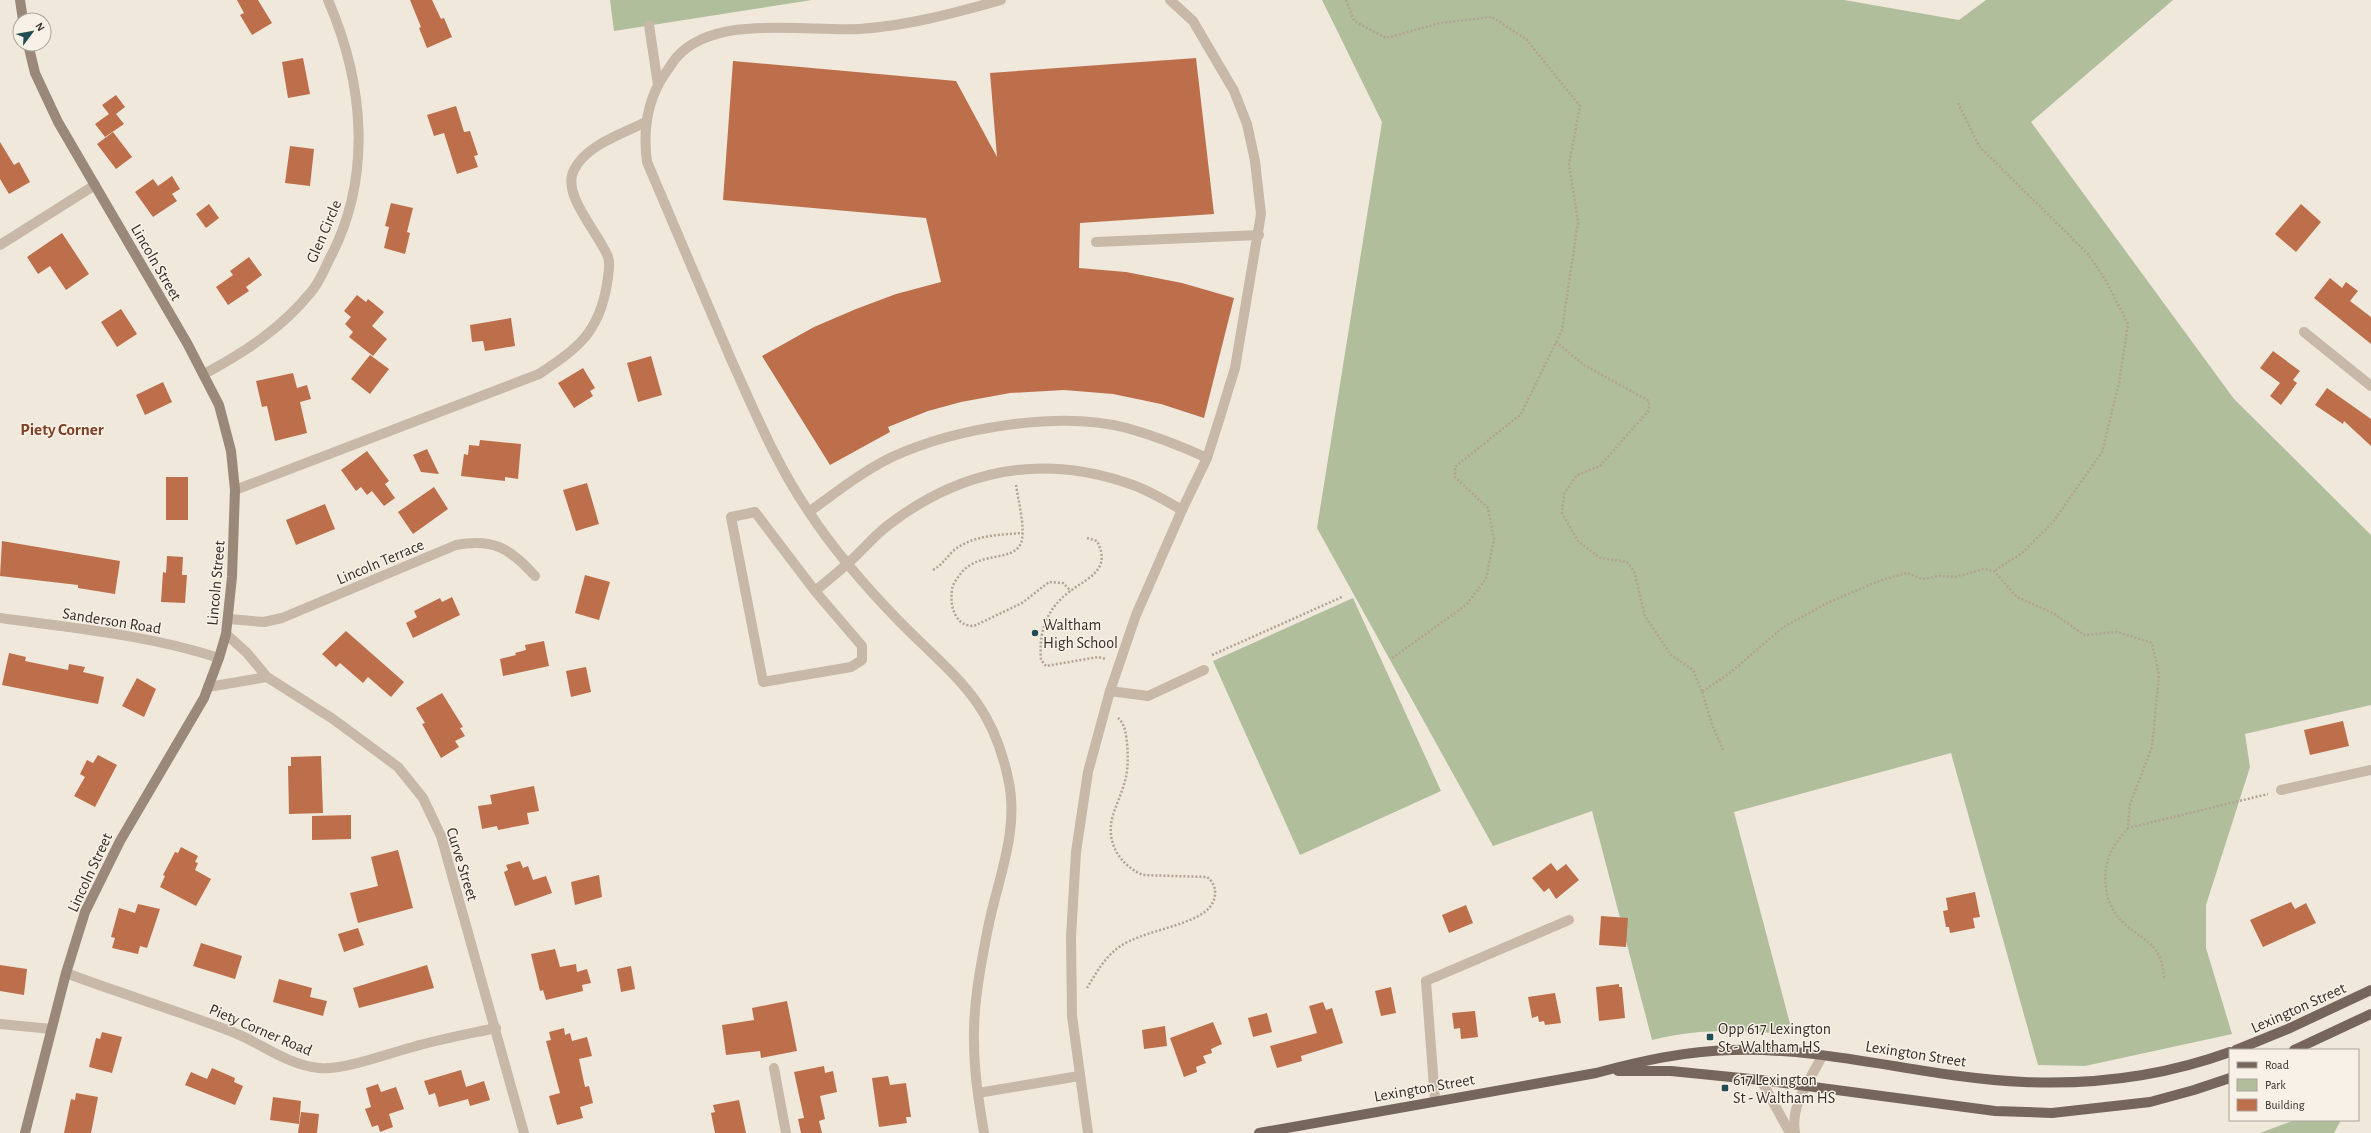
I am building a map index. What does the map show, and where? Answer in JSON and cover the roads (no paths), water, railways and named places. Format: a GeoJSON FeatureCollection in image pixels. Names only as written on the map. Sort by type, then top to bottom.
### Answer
{"type":"FeatureCollection","features":[{"type":"Feature","properties":{"kind":"main road","name":"Lexington Street"},"geometry":{"type":"LineString","coordinates":[[2238,1049],[2290,1028],[2371,990]]}},
{"type":"Feature","properties":{"kind":"main road"},"geometry":{"type":"LineString","coordinates":[[2296,1049],[2371,1014]]}},
{"type":"Feature","properties":{"kind":"main road","name":"Lexington Street"},"geometry":{"type":"LineString","coordinates":[[1259,1133],[1435,1100],[1596,1073],[1650,1058],[1688,1052],[1733,1050],[1846,1057],[1978,1077],[2023,1082],[2072,1082],[2164,1072],[2229,1052]]}},
{"type":"Feature","properties":{"kind":"main road","name":"Lexington Street"},"geometry":{"type":"LineString","coordinates":[[1596,1073],[1671,1071],[1808,1085],[1995,1111],[2052,1114],[2150,1102],[2229,1078]]}},
{"type":"Feature","properties":{"kind":"street","name":"Glen Circle"},"geometry":{"type":"LineString","coordinates":[[204,374],[257,343],[284,322],[312,290],[336,247],[350,209],[358,170],[359,128],[355,88],[346,47],[328,0]]}},
{"type":"Feature","properties":{"kind":"street"},"geometry":{"type":"LineString","coordinates":[[984,1133],[978,1092],[974,1040],[979,981],[989,925],[1006,862],[1012,819],[1009,781],[1001,748],[987,718],[967,687],[900,622],[847,564],[809,512],[785,473],[759,424],[647,162],[645,145],[646,122],[658,85],[677,57],[696,43],[725,32],[753,27],[831,30],[891,25],[1001,0]]}},
{"type":"Feature","properties":{"kind":"street"},"geometry":{"type":"LineString","coordinates":[[1170,0],[1193,21]]}},
{"type":"Feature","properties":{"kind":"street"},"geometry":{"type":"LineString","coordinates":[[1088,1133],[1072,1016],[1071,938],[1076,852],[1088,772],[1110,692],[1136,615],[1182,510],[1207,458],[1235,368],[1259,235],[1261,214],[1255,161],[1247,124],[1234,91],[1181,0]]}},
{"type":"Feature","properties":{"kind":"street"},"geometry":{"type":"LineString","coordinates":[[20,1],[22,12]]}},
{"type":"Feature","properties":{"kind":"street"},"geometry":{"type":"LineString","coordinates":[[649,25],[658,85]]}},
{"type":"Feature","properties":{"kind":"street","name":"Lincoln Street"},"geometry":{"type":"LineString","coordinates":[[25,1133],[66,973],[85,912],[102,874],[143,799],[178,744],[208,687],[219,658],[226,634],[232,577],[235,490],[231,451],[219,405],[204,374],[55,115],[35,73],[30,52]]}},
{"type":"Feature","properties":{"kind":"street"},"geometry":{"type":"LineString","coordinates":[[235,490],[539,374],[584,341],[597,319],[606,292],[609,259],[575,199],[571,184],[573,171],[581,159],[590,151],[646,122]]}},
{"type":"Feature","properties":{"kind":"street"},"geometry":{"type":"LineString","coordinates":[[0,245],[95,185]]}},
{"type":"Feature","properties":{"kind":"street"},"geometry":{"type":"LineString","coordinates":[[1096,242],[1259,235]]}},
{"type":"Feature","properties":{"kind":"street"},"geometry":{"type":"LineString","coordinates":[[2304,332],[2371,386]]}},
{"type":"Feature","properties":{"kind":"street"},"geometry":{"type":"LineString","coordinates":[[809,512],[846,486],[892,457],[943,437],[1008,425],[1068,421],[1126,428],[1180,445],[1207,458]]}},
{"type":"Feature","properties":{"kind":"street"},"geometry":{"type":"LineString","coordinates":[[815,591],[847,564],[886,526],[929,498],[968,482],[1011,469],[1048,467],[1089,472],[1134,485],[1182,510]]}},
{"type":"Feature","properties":{"kind":"street"},"geometry":{"type":"LineString","coordinates":[[755,512],[815,591],[862,646],[862,660],[851,667],[763,682],[731,517],[755,512]]}},
{"type":"Feature","properties":{"kind":"street","name":"Lincoln Terrace"},"geometry":{"type":"LineString","coordinates":[[228,619],[264,622],[282,618],[456,546],[475,542],[495,544],[520,559],[535,576]]}},
{"type":"Feature","properties":{"kind":"street","name":"Sanderson Road"},"geometry":{"type":"LineString","coordinates":[[0,618],[156,641],[186,647],[219,658]]}},
{"type":"Feature","properties":{"kind":"street","name":"Curve Street"},"geometry":{"type":"LineString","coordinates":[[226,634],[247,653],[267,677],[374,748],[398,767],[423,798],[441,836],[496,1028],[524,1133]]}},
{"type":"Feature","properties":{"kind":"street"},"geometry":{"type":"LineString","coordinates":[[1110,692],[1148,696],[1204,670]]}},
{"type":"Feature","properties":{"kind":"street"},"geometry":{"type":"LineString","coordinates":[[208,687],[267,677]]}},
{"type":"Feature","properties":{"kind":"street"},"geometry":{"type":"LineString","coordinates":[[2281,790],[2371,770]]}},
{"type":"Feature","properties":{"kind":"street"},"geometry":{"type":"LineString","coordinates":[[1435,1100],[1426,981],[1569,920]]}},
{"type":"Feature","properties":{"kind":"street","name":"Piety Corner Road"},"geometry":{"type":"LineString","coordinates":[[66,973],[128,996],[188,1014],[240,1035],[292,1061],[319,1068],[349,1064],[423,1044],[496,1028]]}},
{"type":"Feature","properties":{"kind":"street"},"geometry":{"type":"LineString","coordinates":[[0,1024],[51,1029]]}},
{"type":"Feature","properties":{"kind":"street"},"geometry":{"type":"LineString","coordinates":[[1795,1133],[1793,1121],[1797,1101],[1808,1085],[1822,1056]]}},
{"type":"Feature","properties":{"kind":"street"},"geometry":{"type":"LineString","coordinates":[[774,1068],[786,1133]]}},
{"type":"Feature","properties":{"kind":"street"},"geometry":{"type":"LineString","coordinates":[[978,1092],[1079,1076]]}},
{"type":"Feature","properties":{"kind":"street"},"geometry":{"type":"LineString","coordinates":[[1762,1080],[1790,1133]]}},
{"type":"Feature","properties":{"kind":"place","name":"Waltham High School"},"geometry":{"type":"Point","coordinates":[1035,633]}},
{"type":"Feature","properties":{"kind":"place","name":"Opp 617 Lexington St - Waltham HS"},"geometry":{"type":"Point","coordinates":[1710,1037]}},
{"type":"Feature","properties":{"kind":"place","name":"617 Lexington St - Waltham HS"},"geometry":{"type":"Point","coordinates":[1725,1088]}},
{"type":"Feature","properties":{"kind":"district","name":"Piety Corner"},"geometry":{"type":"Point","coordinates":[62,429]}}]}
